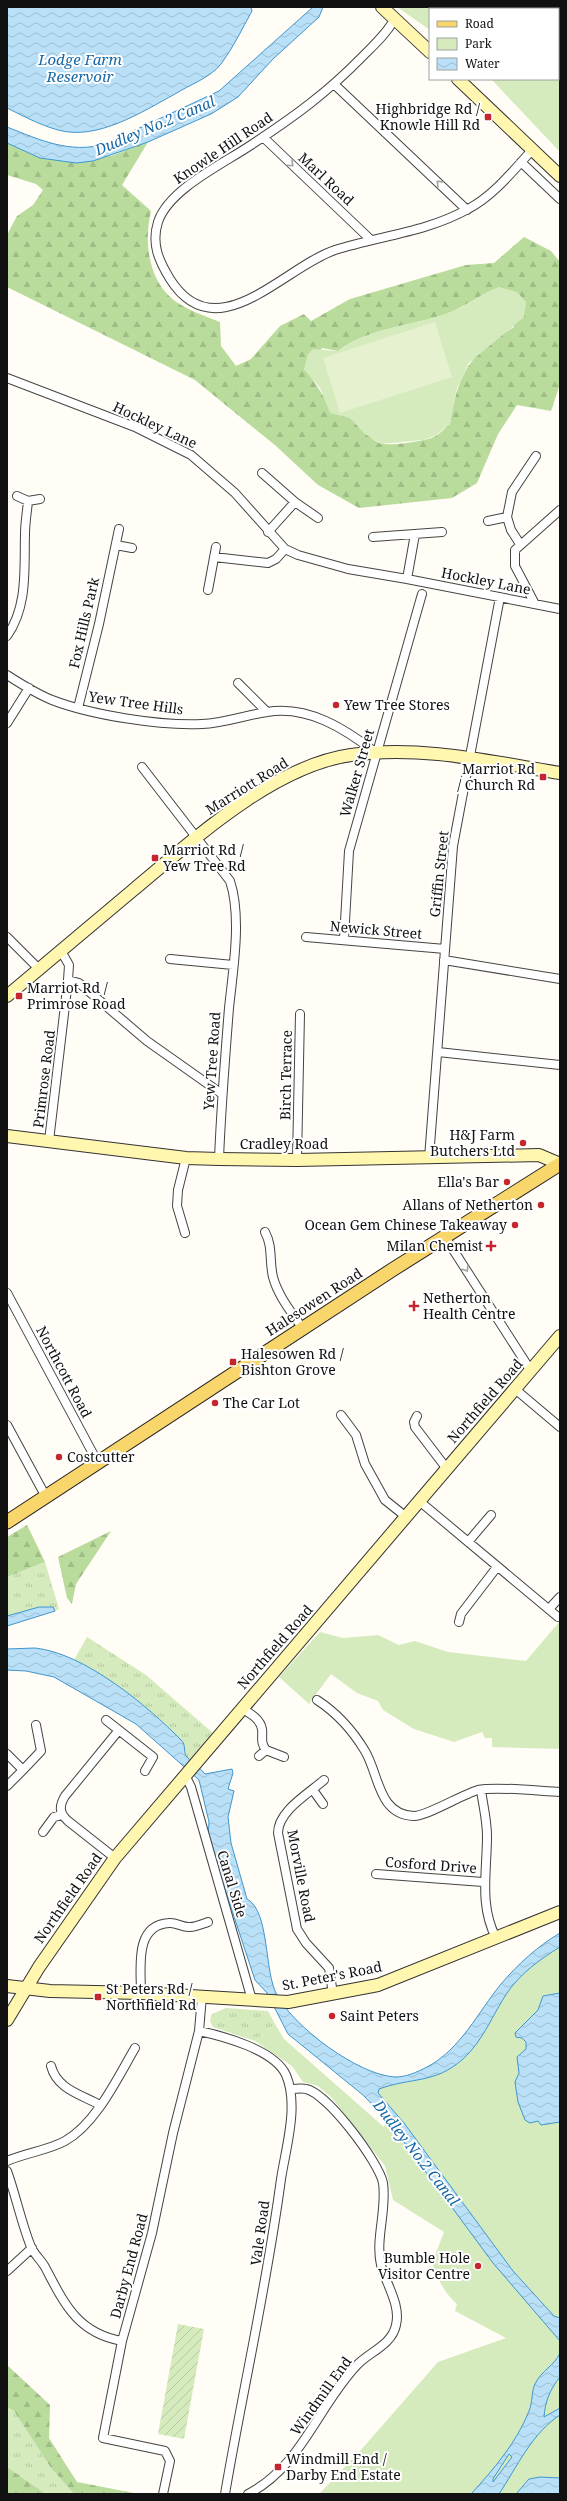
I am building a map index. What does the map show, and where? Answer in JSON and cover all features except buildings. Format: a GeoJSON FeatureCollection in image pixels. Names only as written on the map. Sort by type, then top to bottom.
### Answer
{"type":"FeatureCollection","features":[{"type":"Feature","properties":{"kind":"main road","name":"Halesowen Road"},"geometry":{"type":"LineString","coordinates":[[7,1522],[445,1236],[560,1164]]}},
{"type":"Feature","properties":{"kind":"street"},"geometry":{"type":"LineString","coordinates":[[382,7],[394,20],[429,51]]}},
{"type":"Feature","properties":{"kind":"street","name":"Knowle Hill Road"},"geometry":{"type":"LineString","coordinates":[[394,20],[388,31],[335,85],[263,137],[185,188],[162,212],[156,235],[158,256],[174,285],[183,296],[196,303],[219,308],[246,302],[315,258],[371,240],[424,227],[467,210],[494,190],[532,150]]}},
{"type":"Feature","properties":{"kind":"street"},"geometry":{"type":"LineString","coordinates":[[459,80],[560,176]]}},
{"type":"Feature","properties":{"kind":"street"},"geometry":{"type":"LineString","coordinates":[[335,85],[467,210]]}},
{"type":"Feature","properties":{"kind":"street","name":"Marl Road"},"geometry":{"type":"LineString","coordinates":[[263,137],[371,240]]}},
{"type":"Feature","properties":{"kind":"street"},"geometry":{"type":"LineString","coordinates":[[521,162],[560,199]]}},
{"type":"Feature","properties":{"kind":"street","name":"Hockley Lane"},"geometry":{"type":"LineString","coordinates":[[7,378],[135,427],[191,455],[235,493],[268,532],[285,549],[305,558],[348,569],[407,578],[560,609]]}},
{"type":"Feature","properties":{"kind":"street"},"geometry":{"type":"LineString","coordinates":[[520,544],[511,530],[507,517],[512,492],[536,456]]}},
{"type":"Feature","properties":{"kind":"street"},"geometry":{"type":"LineString","coordinates":[[262,473],[295,502],[318,518]]}},
{"type":"Feature","properties":{"kind":"street"},"geometry":{"type":"LineString","coordinates":[[17,496],[28,501],[40,499]]}},
{"type":"Feature","properties":{"kind":"street"},"geometry":{"type":"LineString","coordinates":[[7,636],[21,601],[26,579],[24,535],[28,501]]}},
{"type":"Feature","properties":{"kind":"street"},"geometry":{"type":"LineString","coordinates":[[268,532],[295,502]]}},
{"type":"Feature","properties":{"kind":"street"},"geometry":{"type":"LineString","coordinates":[[535,604],[515,566],[516,550],[520,544],[560,510]]}},
{"type":"Feature","properties":{"kind":"street"},"geometry":{"type":"LineString","coordinates":[[488,521],[507,517]]}},
{"type":"Feature","properties":{"kind":"street","name":"Fox Hills Park"},"geometry":{"type":"LineString","coordinates":[[78,708],[119,529]]}},
{"type":"Feature","properties":{"kind":"street"},"geometry":{"type":"LineString","coordinates":[[373,537],[442,532]]}},
{"type":"Feature","properties":{"kind":"street"},"geometry":{"type":"LineString","coordinates":[[407,578],[415,534]]}},
{"type":"Feature","properties":{"kind":"street"},"geometry":{"type":"LineString","coordinates":[[116,544],[132,548]]}},
{"type":"Feature","properties":{"kind":"street"},"geometry":{"type":"LineString","coordinates":[[208,590],[216,547]]}},
{"type":"Feature","properties":{"kind":"street"},"geometry":{"type":"LineString","coordinates":[[214,557],[268,563],[276,559],[285,549]]}},
{"type":"Feature","properties":{"kind":"street","name":"Walker Street"},"geometry":{"type":"LineString","coordinates":[[344,939],[349,851],[375,752],[422,594]]}},
{"type":"Feature","properties":{"kind":"street","name":"Griffin Street"},"geometry":{"type":"LineString","coordinates":[[429,1158],[453,846],[500,597]]}},
{"type":"Feature","properties":{"kind":"street","name":"Yew Tree Hills"},"geometry":{"type":"LineString","coordinates":[[7,675],[52,700],[78,708],[183,724],[203,724],[267,712],[294,712],[323,720],[353,735],[375,752]]}},
{"type":"Feature","properties":{"kind":"street"},"geometry":{"type":"LineString","coordinates":[[238,683],[267,712]]}},
{"type":"Feature","properties":{"kind":"street"},"geometry":{"type":"LineString","coordinates":[[7,723],[29,688]]}},
{"type":"Feature","properties":{"kind":"street","name":"Marriott Road"},"geometry":{"type":"LineString","coordinates":[[7,996],[196,838],[251,798],[297,772],[349,755],[402,751],[470,759],[560,773]]}},
{"type":"Feature","properties":{"kind":"street","name":"Yew Tree Road"},"geometry":{"type":"LineString","coordinates":[[142,767],[230,881],[235,896],[233,965],[222,1094],[219,1159]]}},
{"type":"Feature","properties":{"kind":"street"},"geometry":{"type":"LineString","coordinates":[[7,937],[39,969]]}},
{"type":"Feature","properties":{"kind":"street","name":"Newick Street"},"geometry":{"type":"LineString","coordinates":[[306,937],[344,939],[445,949]]}},
{"type":"Feature","properties":{"kind":"street","name":"Primrose Road"},"geometry":{"type":"LineString","coordinates":[[49,1141],[69,965],[61,951]]}},
{"type":"Feature","properties":{"kind":"street"},"geometry":{"type":"LineString","coordinates":[[170,959],[233,965]]}},
{"type":"Feature","properties":{"kind":"street"},"geometry":{"type":"LineString","coordinates":[[444,960],[560,979]]}},
{"type":"Feature","properties":{"kind":"street"},"geometry":{"type":"LineString","coordinates":[[68,980],[79,983],[147,1041],[222,1094]]}},
{"type":"Feature","properties":{"kind":"street","name":"Birch Terrace"},"geometry":{"type":"LineString","coordinates":[[297,1160],[300,1014]]}},
{"type":"Feature","properties":{"kind":"street"},"geometry":{"type":"LineString","coordinates":[[438,1052],[560,1065]]}},
{"type":"Feature","properties":{"kind":"street","name":"Cradley Road"},"geometry":{"type":"LineString","coordinates":[[7,1136],[186,1158],[297,1160],[539,1155],[560,1164]]}},
{"type":"Feature","properties":{"kind":"street"},"geometry":{"type":"LineString","coordinates":[[185,1234],[177,1206],[178,1190],[186,1158]]}},
{"type":"Feature","properties":{"kind":"street"},"geometry":{"type":"LineString","coordinates":[[265,1232],[271,1243],[270,1259],[274,1278],[283,1299],[302,1329]]}},
{"type":"Feature","properties":{"kind":"street"},"geometry":{"type":"LineString","coordinates":[[445,1236],[531,1371]]}},
{"type":"Feature","properties":{"kind":"street","name":"Northcott Road"},"geometry":{"type":"LineString","coordinates":[[7,1292],[98,1463]]}},
{"type":"Feature","properties":{"kind":"street","name":"Northfield Road"},"geometry":{"type":"LineString","coordinates":[[7,2020],[25,1988],[115,1858],[186,1777],[242,1708],[418,1500],[447,1469],[560,1336]]}},
{"type":"Feature","properties":{"kind":"street"},"geometry":{"type":"LineString","coordinates":[[516,1389],[560,1427]]}},
{"type":"Feature","properties":{"kind":"street"},"geometry":{"type":"LineString","coordinates":[[341,1415],[356,1435],[365,1464],[385,1500],[405,1516]]}},
{"type":"Feature","properties":{"kind":"street"},"geometry":{"type":"LineString","coordinates":[[417,1416],[414,1422],[415,1427],[447,1469]]}},
{"type":"Feature","properties":{"kind":"street"},"geometry":{"type":"LineString","coordinates":[[7,1425],[46,1497]]}},
{"type":"Feature","properties":{"kind":"street"},"geometry":{"type":"LineString","coordinates":[[418,1500],[558,1617]]}},
{"type":"Feature","properties":{"kind":"street"},"geometry":{"type":"LineString","coordinates":[[468,1542],[491,1515]]}},
{"type":"Feature","properties":{"kind":"street"},"geometry":{"type":"LineString","coordinates":[[458,1622],[461,1614],[497,1567]]}},
{"type":"Feature","properties":{"kind":"street"},"geometry":{"type":"LineString","coordinates":[[549,1609],[560,1597]]}},
{"type":"Feature","properties":{"kind":"street"},"geometry":{"type":"LineString","coordinates":[[317,1700],[334,1713],[355,1735],[366,1752],[385,1801],[400,1813],[422,1814],[442,1804],[481,1790],[560,1792]]}},
{"type":"Feature","properties":{"kind":"street"},"geometry":{"type":"LineString","coordinates":[[242,1708],[260,1723],[262,1744],[266,1750],[284,1756]]}},
{"type":"Feature","properties":{"kind":"street"},"geometry":{"type":"LineString","coordinates":[[106,1720],[154,1757],[145,1771]]}},
{"type":"Feature","properties":{"kind":"street"},"geometry":{"type":"LineString","coordinates":[[7,1786],[41,1751],[36,1724]]}},
{"type":"Feature","properties":{"kind":"street"},"geometry":{"type":"LineString","coordinates":[[115,1858],[62,1815],[60,1807],[65,1796],[119,1730]]}},
{"type":"Feature","properties":{"kind":"street"},"geometry":{"type":"LineString","coordinates":[[259,1756],[266,1750]]}},
{"type":"Feature","properties":{"kind":"street"},"geometry":{"type":"LineString","coordinates":[[7,1754],[23,1770]]}},
{"type":"Feature","properties":{"kind":"street","name":"Canal Side"},"geometry":{"type":"LineString","coordinates":[[186,1777],[257,2000]]}},
{"type":"Feature","properties":{"kind":"street","name":"Morville Road"},"geometry":{"type":"LineString","coordinates":[[324,1780],[283,1816],[278,1824],[278,1833],[297,1929],[306,1943],[329,1968],[333,1994]]}},
{"type":"Feature","properties":{"kind":"street"},"geometry":{"type":"LineString","coordinates":[[313,1790],[323,1804]]}},
{"type":"Feature","properties":{"kind":"street"},"geometry":{"type":"LineString","coordinates":[[481,1790],[487,1833],[483,1882],[486,1911],[496,1938]]}},
{"type":"Feature","properties":{"kind":"street"},"geometry":{"type":"LineString","coordinates":[[43,1832],[54,1817],[62,1815]]}},
{"type":"Feature","properties":{"kind":"street","name":"Cosford Drive"},"geometry":{"type":"LineString","coordinates":[[376,1874],[483,1882]]}},
{"type":"Feature","properties":{"kind":"street","name":"St. Peter's Road"},"geometry":{"type":"LineString","coordinates":[[7,1986],[50,1992],[141,1993],[288,2002],[378,1985],[560,1912]]}},
{"type":"Feature","properties":{"kind":"street"},"geometry":{"type":"LineString","coordinates":[[141,1993],[141,1954],[144,1935],[150,1928],[169,1923],[189,1928],[208,1922]]}},
{"type":"Feature","properties":{"kind":"street","name":"Darby End Road"},"geometry":{"type":"LineString","coordinates":[[163,2494],[170,2461],[165,2450],[103,2438],[122,2342],[152,2233],[174,2133],[199,2031],[202,1996]]}},
{"type":"Feature","properties":{"kind":"street","name":"Vale Road"},"geometry":{"type":"LineString","coordinates":[[199,2031],[246,2045],[271,2059],[285,2073],[291,2089],[290,2118],[270,2264],[228,2493]]}},
{"type":"Feature","properties":{"kind":"street"},"geometry":{"type":"LineString","coordinates":[[7,2161],[64,2142],[86,2123],[100,2104],[135,2048]]}},
{"type":"Feature","properties":{"kind":"street"},"geometry":{"type":"LineString","coordinates":[[51,2066],[54,2078],[61,2084],[100,2104]]}},
{"type":"Feature","properties":{"kind":"street","name":"Windmill End"},"geometry":{"type":"LineString","coordinates":[[248,2494],[265,2484],[293,2457],[357,2365],[390,2340],[396,2327],[398,2317],[381,2264],[385,2203],[382,2182],[375,2161],[335,2111],[316,2094],[306,2089],[291,2089]]}},
{"type":"Feature","properties":{"kind":"street"},"geometry":{"type":"LineString","coordinates":[[7,2171],[32,2248],[44,2265],[70,2312],[86,2327],[107,2339],[122,2342]]}},
{"type":"Feature","properties":{"kind":"street"},"geometry":{"type":"LineString","coordinates":[[7,2271],[32,2248]]}},
{"type":"Feature","properties":{"kind":"green space"},"geometry":{"type":"Polygon","coordinates":[[[397,7],[560,7],[560,152],[492,80],[559,80],[559,8],[429,8],[429,29],[397,7]]]}},
{"type":"Feature","properties":{"kind":"green space"},"geometry":{"type":"Polygon","coordinates":[[[148,142],[122,185],[151,211],[148,238],[151,264],[156,277],[172,298],[183,306],[220,322],[221,346],[236,366],[251,359],[280,326],[304,314],[311,321],[350,299],[466,265],[494,263],[524,237],[551,251],[560,262],[560,384],[551,411],[517,405],[498,434],[477,483],[452,498],[359,508],[318,485],[276,446],[195,380],[7,287],[7,235],[17,216],[33,205],[43,190],[36,184],[7,175],[7,143],[40,158],[111,156],[148,142]],[[499,287],[446,314],[376,332],[350,343],[338,351],[322,348],[304,369],[335,414],[347,416],[379,443],[398,444],[429,439],[436,436],[450,424],[457,391],[468,366],[486,346],[514,327],[499,287]]]}},
{"type":"Feature","properties":{"kind":"green space"},"geometry":{"type":"Polygon","coordinates":[[[499,287],[517,292],[526,302],[524,317],[469,363],[457,388],[450,424],[435,436],[423,440],[381,444],[365,434],[350,418],[330,413],[320,388],[304,369],[308,354],[313,349],[338,351],[350,343],[376,332],[446,314],[499,287]]]}},
{"type":"Feature","properties":{"kind":"green space"},"geometry":{"type":"Polygon","coordinates":[[[435,322],[452,377],[340,413],[323,358],[435,322]]]}},
{"type":"Feature","properties":{"kind":"green space"},"geometry":{"type":"Polygon","coordinates":[[[27,1525],[45,1562],[7,1577],[7,1537],[27,1525]]]}},
{"type":"Feature","properties":{"kind":"green space"},"geometry":{"type":"Polygon","coordinates":[[[111,1531],[76,1584],[72,1604],[67,1598],[58,1557],[111,1531]]]}},
{"type":"Feature","properties":{"kind":"green space"},"geometry":{"type":"Polygon","coordinates":[[[45,1562],[59,1609],[55,1611],[53,1607],[39,1607],[7,1616],[7,1577],[45,1562]]]}},
{"type":"Feature","properties":{"kind":"green space"},"geometry":{"type":"Polygon","coordinates":[[[560,1621],[560,1749],[492,1747],[492,1738],[485,1738],[482,1732],[454,1742],[414,1729],[383,1710],[378,1701],[357,1693],[331,1674],[309,1704],[279,1677],[320,1632],[343,1638],[378,1635],[399,1645],[415,1641],[448,1652],[526,1661],[560,1621]]]}},
{"type":"Feature","properties":{"kind":"green space"},"geometry":{"type":"Polygon","coordinates":[[[87,1637],[146,1675],[213,1733],[191,1760],[186,1757],[183,1742],[148,1711],[111,1682],[74,1660],[87,1637]]]}},
{"type":"Feature","properties":{"kind":"green space"},"geometry":{"type":"Polygon","coordinates":[[[560,1947],[560,2494],[319,2494],[360,2451],[438,2362],[506,2338],[455,2311],[457,2304],[448,2295],[432,2263],[444,2232],[393,2200],[385,2166],[332,2098],[318,2086],[303,2082],[292,2066],[255,2041],[275,2024],[284,2039],[384,2127],[389,2106],[378,2093],[379,2089],[391,2085],[423,2079],[443,2073],[453,2067],[470,2052],[476,2044],[507,1993],[518,1979],[538,1961],[560,1947]]]}},
{"type":"Feature","properties":{"kind":"green space"},"geometry":{"type":"Polygon","coordinates":[[[226,2008],[268,2011],[275,2024],[255,2041],[213,2027],[210,2021],[212,2014],[226,2008]]]}},
{"type":"Feature","properties":{"kind":"green space"},"geometry":{"type":"Polygon","coordinates":[[[178,2324],[204,2329],[184,2439],[158,2434],[178,2324]]]}},
{"type":"Feature","properties":{"kind":"green space"},"geometry":{"type":"Polygon","coordinates":[[[7,2365],[50,2405],[49,2438],[77,2482],[139,2494],[74,2494],[51,2468],[14,2411],[7,2407],[7,2365]]]}},
{"type":"Feature","properties":{"kind":"green space"},"geometry":{"type":"Polygon","coordinates":[[[7,2407],[14,2411],[51,2468],[74,2494],[46,2494],[7,2467],[7,2407]]]}},
{"type":"Feature","properties":{"kind":"green space"},"geometry":{"type":"Polygon","coordinates":[[[7,2467],[46,2494],[7,2494],[7,2467]]]}},
{"type":"Feature","properties":{"kind":"water","name":"Lodge Farm Reservoir"},"geometry":{"type":"Polygon","coordinates":[[[7,7],[251,7],[252,11],[225,58],[211,73],[148,109],[119,123],[88,132],[73,132],[45,126],[7,108],[7,7]]]}},
{"type":"Feature","properties":{"kind":"water","name":"Dudley No.2 Canal"},"geometry":{"type":"Polygon","coordinates":[[[313,7],[323,7],[319,17],[273,59],[238,97],[211,114],[148,142],[93,161],[76,163],[40,158],[7,143],[7,127],[31,137],[55,144],[92,147],[105,144],[219,91],[313,7]]]}},
{"type":"Feature","properties":{"kind":"water"},"geometry":{"type":"Polygon","coordinates":[[[39,1607],[53,1607],[55,1611],[7,1626],[7,1616],[39,1607]]]}},
{"type":"Feature","properties":{"kind":"water","name":"Dudley No.2 Canal"},"geometry":{"type":"Polygon","coordinates":[[[35,1648],[54,1652],[94,1670],[133,1697],[182,1741],[186,1755],[191,1762],[205,1774],[232,1769],[233,1773],[228,1789],[234,1791],[228,1817],[231,1843],[247,1899],[254,1906],[260,1916],[273,1985],[285,2008],[297,2021],[328,2047],[346,2059],[363,2068],[395,2077],[408,2075],[427,2067],[450,2050],[459,2040],[514,1969],[536,1950],[560,1933],[560,1947],[531,1967],[518,1979],[507,1993],[482,2036],[463,2059],[443,2073],[423,2079],[391,2085],[379,2089],[378,2093],[404,2123],[513,2271],[554,2316],[560,2318],[560,2341],[493,2263],[389,2122],[363,2095],[288,2034],[267,1993],[255,1980],[208,1838],[209,1822],[199,1780],[136,1724],[54,1677],[26,1671],[7,1670],[7,1649],[35,1648]]]}},
{"type":"Feature","properties":{"kind":"water"},"geometry":{"type":"Polygon","coordinates":[[[560,1993],[560,2122],[541,2125],[538,2121],[530,2123],[525,2120],[518,2102],[515,2082],[519,2073],[517,2057],[526,2049],[526,2042],[522,2038],[516,2037],[515,2033],[538,2010],[543,1996],[560,1993]]]}},
{"type":"Feature","properties":{"kind":"water"},"geometry":{"type":"Polygon","coordinates":[[[560,2353],[560,2377],[553,2386],[549,2396],[544,2417],[560,2408],[560,2415],[550,2422],[533,2441],[499,2494],[471,2494],[496,2465],[518,2434],[529,2411],[535,2384],[541,2375],[560,2353]],[[509,2454],[493,2479],[493,2482],[512,2457],[509,2454]]]}},
{"type":"Feature","properties":{"kind":"water"},"geometry":{"type":"Polygon","coordinates":[[[540,2477],[560,2478],[560,2494],[516,2494],[529,2479],[540,2477]]]}},
{"type":"Feature","properties":{"kind":"place","name":"Highbridge Rd / Knowle Hill Rd"},"geometry":{"type":"Point","coordinates":[488,117]}},
{"type":"Feature","properties":{"kind":"place","name":"Yew Tree Stores"},"geometry":{"type":"Point","coordinates":[336,705]}},
{"type":"Feature","properties":{"kind":"place","name":"Marriot Rd / Church Rd"},"geometry":{"type":"Point","coordinates":[543,777]}},
{"type":"Feature","properties":{"kind":"place","name":"Marriot Rd / Yew Tree Rd"},"geometry":{"type":"Point","coordinates":[155,858]}},
{"type":"Feature","properties":{"kind":"place","name":"Marriot Rd / Primrose Road"},"geometry":{"type":"Point","coordinates":[19,996]}},
{"type":"Feature","properties":{"kind":"place","name":"H&J Farm Butchers Ltd"},"geometry":{"type":"Point","coordinates":[523,1143]}},
{"type":"Feature","properties":{"kind":"place","name":"Ella's Bar"},"geometry":{"type":"Point","coordinates":[507,1182]}},
{"type":"Feature","properties":{"kind":"place","name":"Allans of Netherton"},"geometry":{"type":"Point","coordinates":[541,1205]}},
{"type":"Feature","properties":{"kind":"place","name":"Ocean Gem Chinese Takeaway"},"geometry":{"type":"Point","coordinates":[515,1225]}},
{"type":"Feature","properties":{"kind":"place","name":"Milan Chemist"},"geometry":{"type":"Point","coordinates":[491,1246]}},
{"type":"Feature","properties":{"kind":"place","name":"Netherton Health Centre"},"geometry":{"type":"Point","coordinates":[414,1306]}},
{"type":"Feature","properties":{"kind":"place","name":"Halesowen Rd / Bishton Grove"},"geometry":{"type":"Point","coordinates":[233,1362]}},
{"type":"Feature","properties":{"kind":"place","name":"The Car Lot"},"geometry":{"type":"Point","coordinates":[215,1403]}},
{"type":"Feature","properties":{"kind":"place","name":"Costcutter"},"geometry":{"type":"Point","coordinates":[59,1457]}},
{"type":"Feature","properties":{"kind":"place","name":"St Peters Rd / Northfield Rd"},"geometry":{"type":"Point","coordinates":[98,1997]}},
{"type":"Feature","properties":{"kind":"place","name":"Saint Peters"},"geometry":{"type":"Point","coordinates":[332,2016]}},
{"type":"Feature","properties":{"kind":"place","name":"Bumble Hole Visitor Centre"},"geometry":{"type":"Point","coordinates":[478,2266]}},
{"type":"Feature","properties":{"kind":"place","name":"Windmill End / Darby End Estate"},"geometry":{"type":"Point","coordinates":[278,2467]}}]}
